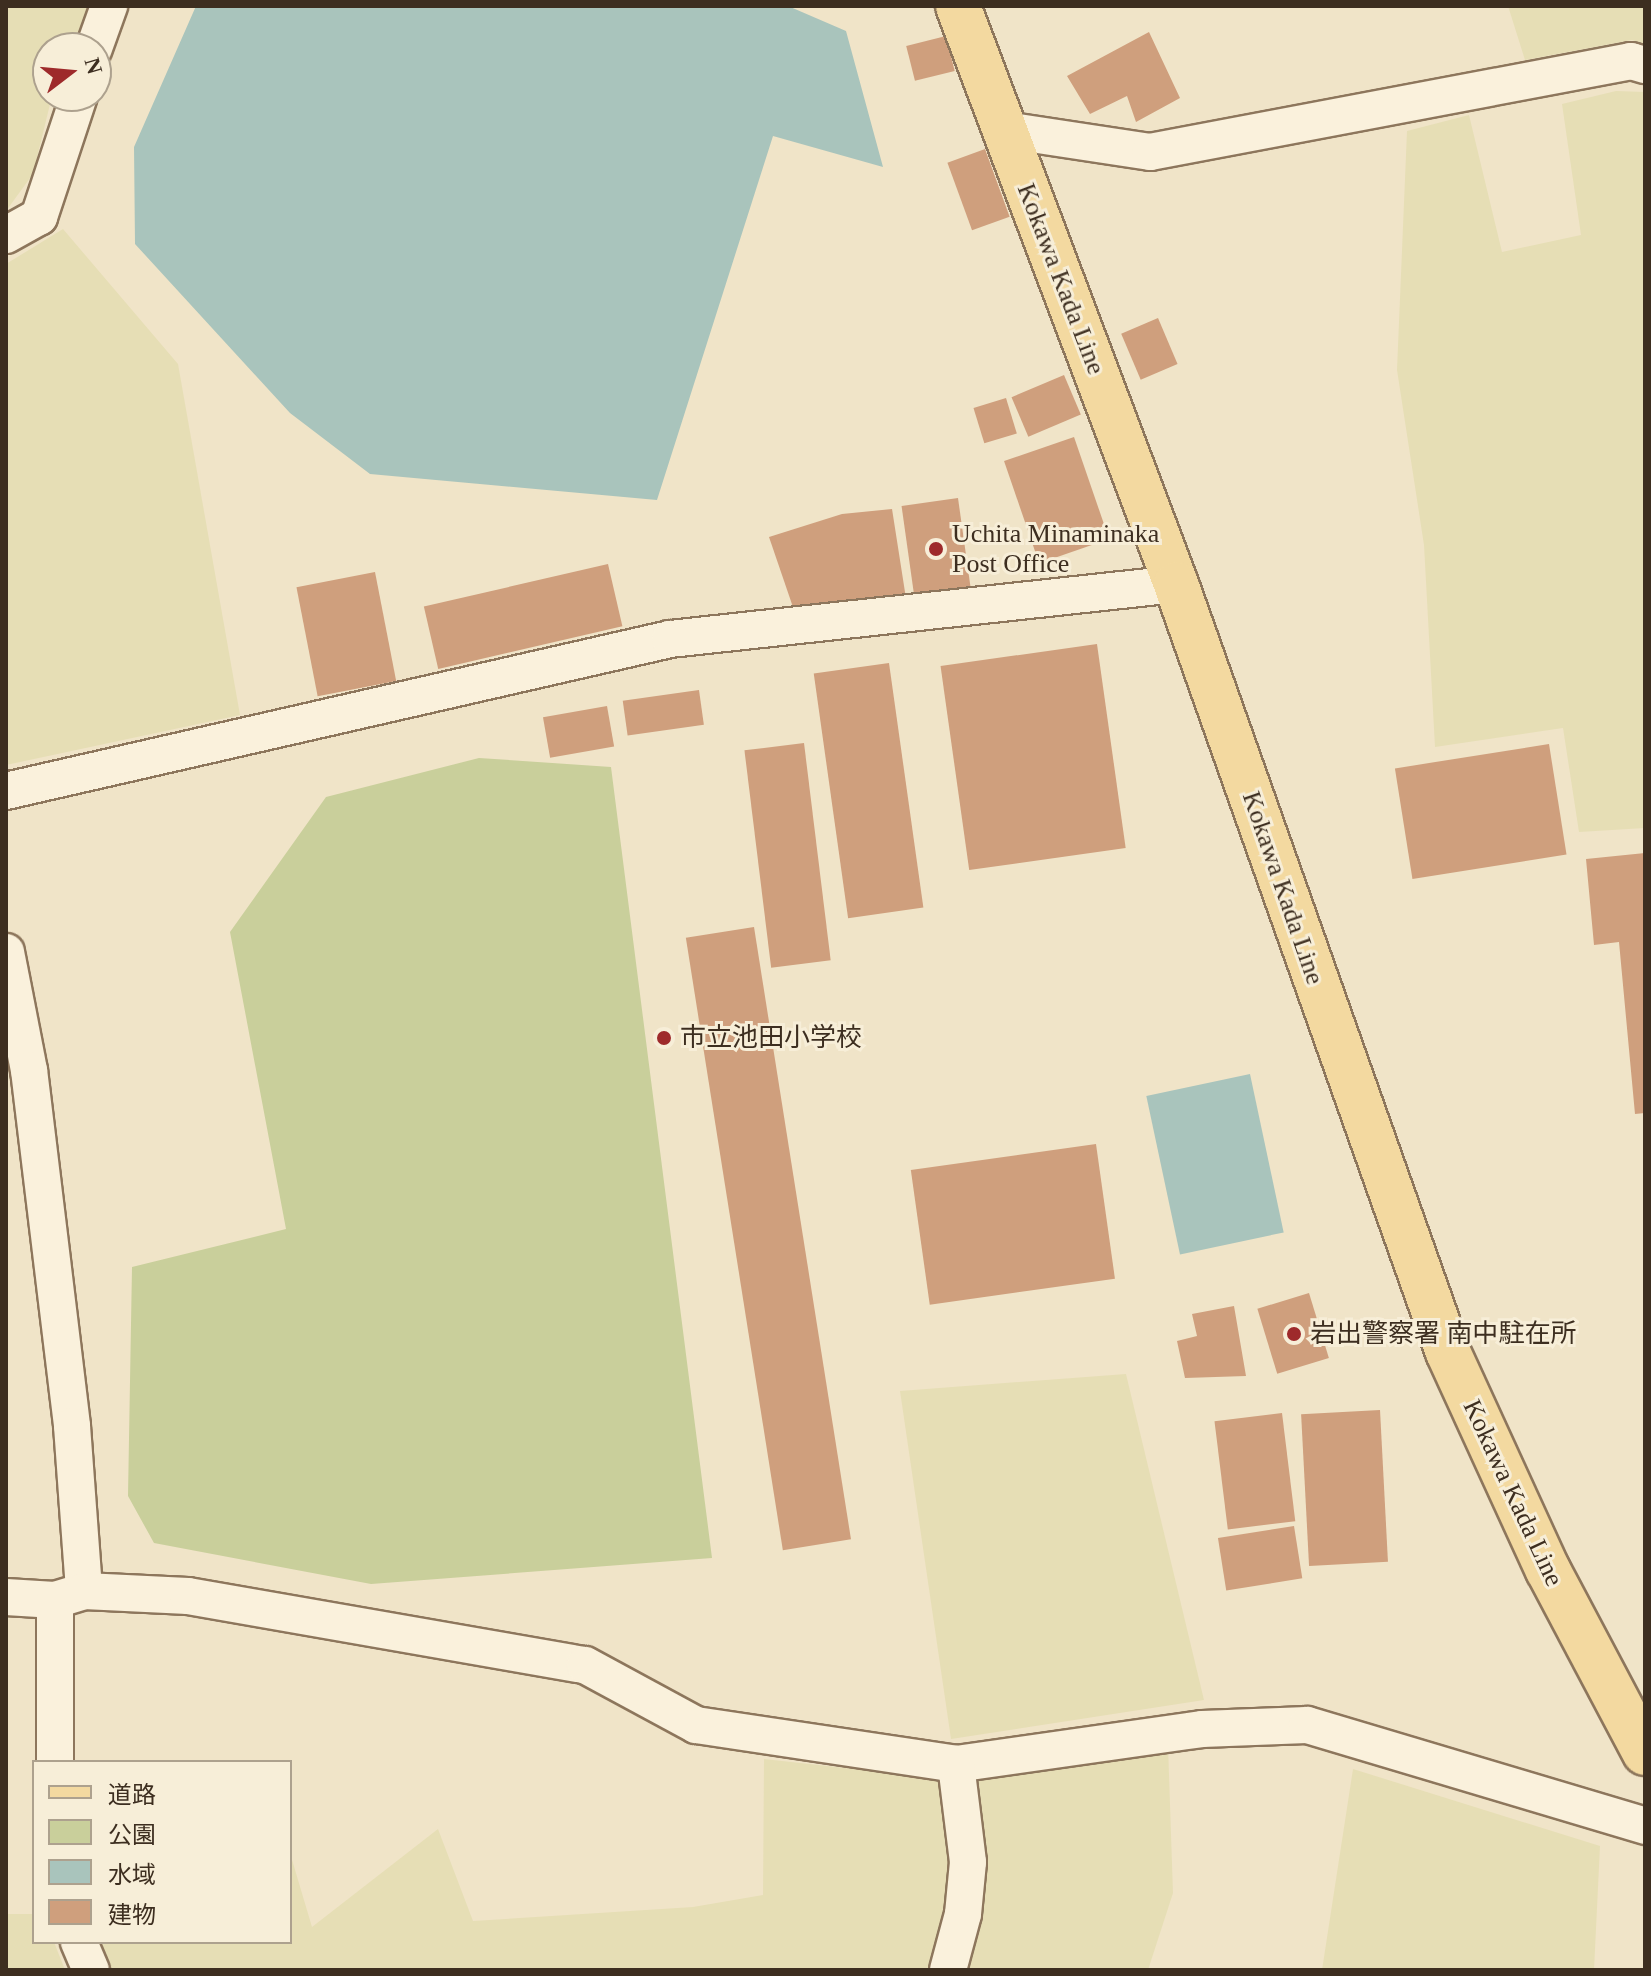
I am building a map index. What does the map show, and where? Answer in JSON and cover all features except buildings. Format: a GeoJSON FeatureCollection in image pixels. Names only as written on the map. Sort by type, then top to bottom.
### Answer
{"type":"FeatureCollection","features":[{"type":"Feature","properties":{"kind":"main road","name":"Kokawa Kada Line"},"geometry":{"type":"LineString","coordinates":[[958,6],[1176,584],[1448,1352],[1548,1570],[1645,1753]]}},
{"type":"Feature","properties":{"kind":"street"},"geometry":{"type":"LineString","coordinates":[[100,32],[109,6]]}},
{"type":"Feature","properties":{"kind":"street"},"geometry":{"type":"LineString","coordinates":[[1005,130],[1150,152],[1631,61],[1645,65]]}},
{"type":"Feature","properties":{"kind":"street"},"geometry":{"type":"LineString","coordinates":[[6,235],[39,217],[74,112]]}},
{"type":"Feature","properties":{"kind":"street"},"geometry":{"type":"LineString","coordinates":[[6,791],[670,639],[1176,584]]}},
{"type":"Feature","properties":{"kind":"street"},"geometry":{"type":"LineString","coordinates":[[6,952],[33,1101],[72,1426],[69,1595],[55,1760]]}},
{"type":"Feature","properties":{"kind":"street"},"geometry":{"type":"LineString","coordinates":[[6,1597],[188,1596],[585,1665],[696,1725],[956,1764],[1202,1729],[1307,1725],[1645,1826]]}},
{"type":"Feature","properties":{"kind":"street"},"geometry":{"type":"LineString","coordinates":[[948,1970],[963,1914],[968,1862],[956,1764]]}},
{"type":"Feature","properties":{"kind":"street"},"geometry":{"type":"LineString","coordinates":[[80,1944],[91,1970]]}},
{"type":"Feature","properties":{"kind":"shaded area"},"geometry":{"type":"Polygon","coordinates":[[[6,6],[91,6],[79,32],[32,32],[32,112],[48,112],[33,174],[6,211],[6,6]]]}},
{"type":"Feature","properties":{"kind":"shaded area"},"geometry":{"type":"Polygon","coordinates":[[[1508,6],[1645,6],[1645,44],[1632,40],[1525,60],[1508,6]]]}},
{"type":"Feature","properties":{"kind":"shaded area"},"geometry":{"type":"Polygon","coordinates":[[[1616,91],[1645,92],[1645,828],[1579,832],[1563,728],[1435,747],[1424,545],[1397,370],[1407,131],[1469,115],[1502,252],[1581,235],[1562,104],[1616,91]]]}},
{"type":"Feature","properties":{"kind":"shaded area"},"geometry":{"type":"Polygon","coordinates":[[[63,229],[178,364],[240,715],[6,765],[6,264],[63,229]]]}},
{"type":"Feature","properties":{"kind":"shaded area"},"geometry":{"type":"Polygon","coordinates":[[[1126,1374],[1204,1700],[951,1739],[900,1391],[1126,1374]]]}},
{"type":"Feature","properties":{"kind":"shaded area"},"geometry":{"type":"Polygon","coordinates":[[[1168,1745],[1173,1893],[1148,1970],[964,1970],[968,1778],[1168,1745]]]}},
{"type":"Feature","properties":{"kind":"shaded area"},"geometry":{"type":"Polygon","coordinates":[[[764,1759],[945,1779],[953,1872],[934,1970],[110,1970],[102,1944],[292,1944],[292,1860],[312,1927],[438,1829],[473,1921],[693,1907],[763,1895],[764,1759]]]}},
{"type":"Feature","properties":{"kind":"shaded area"},"geometry":{"type":"Polygon","coordinates":[[[1353,1769],[1600,1846],[1594,1970],[1322,1970],[1353,1769]]]}},
{"type":"Feature","properties":{"kind":"shaded area"},"geometry":{"type":"Polygon","coordinates":[[[6,1914],[32,1914],[32,1944],[55,1944],[65,1970],[6,1970],[6,1914]]]}},
{"type":"Feature","properties":{"kind":"green space"},"geometry":{"type":"Polygon","coordinates":[[[479,758],[611,767],[712,1558],[371,1584],[154,1543],[128,1496],[132,1267],[286,1229],[230,932],[326,797],[479,758]]]}},
{"type":"Feature","properties":{"kind":"water"},"geometry":{"type":"Polygon","coordinates":[[[196,6],[788,6],[846,31],[883,167],[773,136],[657,500],[370,474],[290,413],[135,244],[134,147],[196,6]]]}},
{"type":"Feature","properties":{"kind":"water"},"geometry":{"type":"Polygon","coordinates":[[[1250,1074],[1284,1232],[1180,1254],[1146,1096],[1250,1074]]]}},
{"type":"Feature","properties":{"kind":"place","name":"Uchita Minaminaka Post Office"},"geometry":{"type":"Point","coordinates":[936,549]}},
{"type":"Feature","properties":{"kind":"place","name":"市立池田小学校"},"geometry":{"type":"Point","coordinates":[664,1038]}},
{"type":"Feature","properties":{"kind":"place","name":"岩出警察署 南中駐在所"},"geometry":{"type":"Point","coordinates":[1294,1334]}}]}
